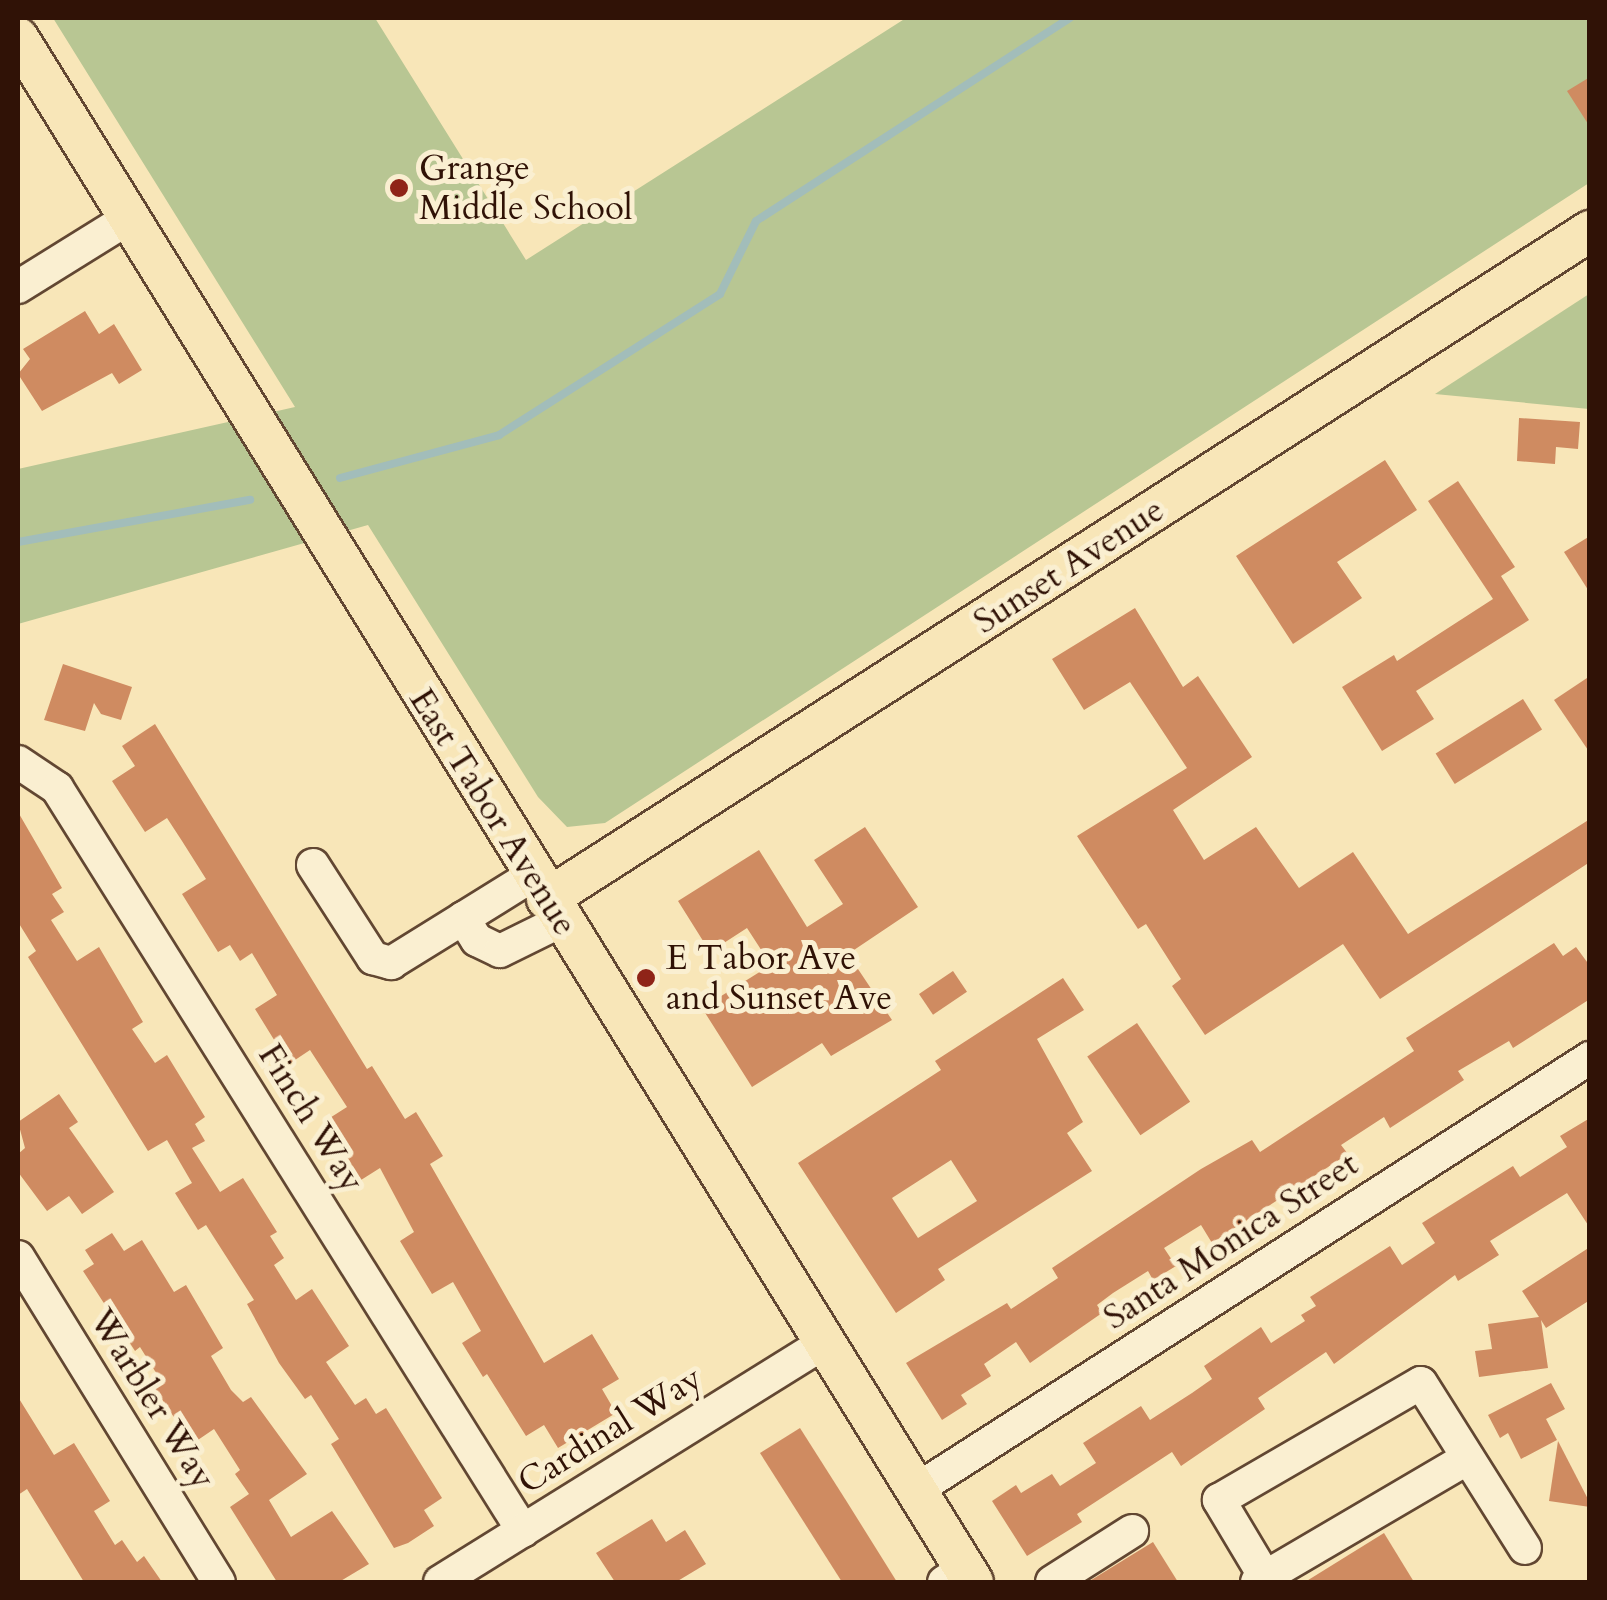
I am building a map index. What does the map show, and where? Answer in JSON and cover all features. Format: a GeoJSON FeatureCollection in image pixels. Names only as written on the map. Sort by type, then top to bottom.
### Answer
{"type":"FeatureCollection","features":[{"type":"Feature","properties":{"kind":"main road","name":"East Tabor Avenue"},"geometry":{"type":"LineString","coordinates":[[18,38],[916,1490],[961,1578]]}},
{"type":"Feature","properties":{"kind":"main road","name":"Sunset Avenue"},"geometry":{"type":"LineString","coordinates":[[547,898],[1590,232]]}},
{"type":"Feature","properties":{"kind":"street"},"geometry":{"type":"LineString","coordinates":[[18,287],[129,218]]}},
{"type":"Feature","properties":{"kind":"street","name":"Finch Way"},"geometry":{"type":"LineString","coordinates":[[18,762],[57,788],[523,1531]]}},
{"type":"Feature","properties":{"kind":"street"},"geometry":{"type":"LineString","coordinates":[[313,864],[373,958],[391,963],[464,918],[547,898]]}},
{"type":"Feature","properties":{"kind":"street"},"geometry":{"type":"LineString","coordinates":[[464,918],[477,940],[500,952],[547,898]]}},
{"type":"Feature","properties":{"kind":"street","name":"Santa Monica Street"},"geometry":{"type":"LineString","coordinates":[[916,1490],[1590,1058]]}},
{"type":"Feature","properties":{"kind":"street","name":"Warbler Way"},"geometry":{"type":"LineString","coordinates":[[18,1257],[219,1582]]}},
{"type":"Feature","properties":{"kind":"street","name":"Cardinal Way"},"geometry":{"type":"LineString","coordinates":[[440,1582],[823,1344]]}},
{"type":"Feature","properties":{"kind":"street"},"geometry":{"type":"LineString","coordinates":[[1468,1458],[1261,1580],[1218,1500],[1421,1383],[1525,1548]]}},
{"type":"Feature","properties":{"kind":"street"},"geometry":{"type":"LineString","coordinates":[[1052,1582],[1132,1531]]}},
{"type":"Feature","properties":{"kind":"green space"},"geometry":{"type":"Polygon","coordinates":[[[53,18],[375,18],[526,260],[906,18],[1589,18],[1589,183],[605,823],[567,827],[538,797],[368,525],[18,624],[18,469],[295,407],[53,18]]]}},
{"type":"Feature","properties":{"kind":"green space"},"geometry":{"type":"Polygon","coordinates":[[[1589,294],[1589,409],[1435,394],[1589,294]]]}},
{"type":"Feature","properties":{"kind":"building"},"geometry":{"type":"Polygon","coordinates":[[[1590,77],[1590,127],[1567,91],[1590,77]]]}},
{"type":"Feature","properties":{"kind":"building"},"geometry":{"type":"Polygon","coordinates":[[[85,311],[99,334],[114,324],[142,370],[119,384],[112,373],[42,411],[18,374],[30,359],[23,349],[85,311]]]}},
{"type":"Feature","properties":{"kind":"building"},"geometry":{"type":"Polygon","coordinates":[[[1519,418],[1580,422],[1578,449],[1556,447],[1555,464],[1517,461],[1519,418]]]}},
{"type":"Feature","properties":{"kind":"building"},"geometry":{"type":"Polygon","coordinates":[[[1385,460],[1417,510],[1337,562],[1362,598],[1293,644],[1236,556],[1385,460]]]}},
{"type":"Feature","properties":{"kind":"building"},"geometry":{"type":"Polygon","coordinates":[[[1458,481],[1515,567],[1501,576],[1529,620],[1416,691],[1434,719],[1382,751],[1342,687],[1394,655],[1397,661],[1493,599],[1428,501],[1458,481]]]}},
{"type":"Feature","properties":{"kind":"building"},"geometry":{"type":"Polygon","coordinates":[[[1590,536],[1590,593],[1564,552],[1590,536]]]}},
{"type":"Feature","properties":{"kind":"building"},"geometry":{"type":"Polygon","coordinates":[[[1135,608],[1183,687],[1198,676],[1252,757],[1173,810],[1204,860],[1256,827],[1299,888],[1353,852],[1408,934],[1590,819],[1590,862],[1380,999],[1343,944],[1205,1035],[1172,986],[1181,979],[1146,924],[1138,929],[1077,836],[1187,768],[1130,682],[1084,710],[1052,659],[1135,608]]]}},
{"type":"Feature","properties":{"kind":"building"},"geometry":{"type":"Polygon","coordinates":[[[63,664],[132,687],[121,720],[101,714],[94,703],[85,731],[44,720],[63,664]]]}},
{"type":"Feature","properties":{"kind":"building"},"geometry":{"type":"Polygon","coordinates":[[[1590,676],[1590,753],[1554,700],[1590,676]]]}},
{"type":"Feature","properties":{"kind":"building"},"geometry":{"type":"Polygon","coordinates":[[[1523,699],[1542,730],[1455,784],[1436,754],[1523,699]]]}},
{"type":"Feature","properties":{"kind":"building"},"geometry":{"type":"Polygon","coordinates":[[[155,724],[367,1069],[372,1066],[405,1119],[416,1112],[443,1156],[430,1164],[544,1363],[592,1334],[619,1379],[602,1389],[616,1413],[558,1448],[544,1425],[526,1436],[487,1374],[483,1377],[462,1343],[481,1331],[453,1282],[432,1294],[400,1241],[414,1232],[380,1168],[361,1180],[325,1121],[347,1107],[310,1050],[289,1064],[255,1009],[277,995],[252,953],[240,961],[230,945],[218,952],[182,894],[206,879],[167,818],[145,832],[112,781],[135,766],[122,746],[155,724]]]}},
{"type":"Feature","properties":{"kind":"building"},"geometry":{"type":"Polygon","coordinates":[[[18,812],[62,888],[52,894],[64,912],[51,920],[77,961],[99,947],[143,1022],[132,1029],[155,1063],[167,1055],[205,1117],[195,1124],[205,1141],[192,1148],[220,1192],[243,1178],[277,1232],[270,1236],[284,1258],[274,1265],[296,1300],[312,1289],[349,1346],[326,1362],[355,1405],[366,1398],[376,1414],[386,1408],[442,1498],[424,1510],[434,1526],[408,1543],[394,1548],[331,1444],[339,1439],[311,1395],[305,1399],[279,1363],[247,1304],[254,1300],[206,1225],[198,1230],[175,1193],[192,1183],[167,1140],[148,1151],[28,957],[36,951],[18,922],[18,812]]]}},
{"type":"Feature","properties":{"kind":"building"},"geometry":{"type":"Polygon","coordinates":[[[865,827],[918,907],[848,954],[892,1020],[831,1056],[822,1043],[752,1087],[702,1008],[771,965],[747,928],[710,952],[678,901],[759,850],[807,927],[843,904],[814,860],[865,827]]]}},
{"type":"Feature","properties":{"kind":"building"},"geometry":{"type":"Polygon","coordinates":[[[1554,943],[1563,956],[1576,947],[1590,966],[1590,999],[1513,1048],[1509,1041],[1458,1071],[1464,1080],[1390,1128],[1384,1117],[1341,1145],[1348,1154],[1212,1243],[1201,1225],[1164,1248],[1176,1266],[1153,1280],[1148,1271],[1113,1293],[1097,1305],[1102,1313],[1030,1363],[1016,1342],[984,1364],[991,1376],[961,1395],[967,1404],[942,1420],[906,1363],[1007,1303],[1011,1309],[1058,1278],[1052,1268],[1201,1169],[1252,1140],[1260,1152],[1414,1051],[1406,1038],[1554,943]]]}},
{"type":"Feature","properties":{"kind":"building"},"geometry":{"type":"Polygon","coordinates":[[[953,971],[967,992],[933,1015],[919,994],[953,971]]]}},
{"type":"Feature","properties":{"kind":"building"},"geometry":{"type":"Polygon","coordinates":[[[1063,978],[1084,1010],[1037,1039],[1083,1122],[1067,1133],[1092,1171],[938,1269],[945,1280],[896,1313],[798,1163],[941,1070],[935,1061],[1063,978]],[[951,1160],[892,1198],[918,1238],[977,1201],[951,1160]]]}},
{"type":"Feature","properties":{"kind":"building"},"geometry":{"type":"Polygon","coordinates":[[[1137,1023],[1190,1102],[1140,1135],[1087,1057],[1137,1023]]]}},
{"type":"Feature","properties":{"kind":"building"},"geometry":{"type":"Polygon","coordinates":[[[59,1094],[78,1122],[69,1128],[114,1192],[82,1214],[69,1196],[47,1211],[18,1172],[18,1154],[25,1148],[18,1122],[59,1094]]]}},
{"type":"Feature","properties":{"kind":"building"},"geometry":{"type":"Polygon","coordinates":[[[1590,1118],[1590,1228],[1567,1193],[1490,1241],[1499,1255],[1458,1281],[1455,1275],[1334,1364],[1326,1352],[1258,1398],[1265,1409],[1181,1466],[1172,1452],[1077,1514],[1082,1522],[1027,1556],[992,1501],[1016,1485],[1021,1493],[1052,1474],[1060,1486],[1096,1463],[1083,1443],[1141,1406],[1150,1420],[1192,1393],[1212,1379],[1204,1366],[1261,1327],[1271,1343],[1305,1321],[1301,1315],[1316,1306],[1310,1297],[1390,1246],[1402,1265],[1435,1243],[1422,1223],[1513,1166],[1520,1177],[1567,1147],[1560,1136],[1590,1118]]]}},
{"type":"Feature","properties":{"kind":"building"},"geometry":{"type":"Polygon","coordinates":[[[112,1233],[124,1251],[142,1240],[174,1292],[186,1285],[223,1348],[211,1356],[231,1390],[243,1402],[251,1397],[307,1474],[269,1500],[291,1537],[332,1511],[369,1564],[339,1582],[277,1582],[230,1507],[249,1494],[235,1474],[240,1470],[214,1429],[192,1444],[155,1389],[163,1384],[140,1347],[135,1351],[83,1271],[94,1264],[85,1250],[112,1233]]]}},
{"type":"Feature","properties":{"kind":"building"},"geometry":{"type":"Polygon","coordinates":[[[1590,1247],[1590,1300],[1546,1328],[1541,1320],[1548,1368],[1479,1377],[1475,1351],[1492,1349],[1488,1324],[1539,1317],[1522,1291],[1590,1247]]]}},
{"type":"Feature","properties":{"kind":"building"},"geometry":{"type":"Polygon","coordinates":[[[1551,1383],[1565,1409],[1546,1419],[1557,1440],[1521,1459],[1508,1433],[1500,1438],[1488,1415],[1551,1383]]]}},
{"type":"Feature","properties":{"kind":"building"},"geometry":{"type":"Polygon","coordinates":[[[18,1397],[54,1455],[74,1443],[110,1501],[94,1511],[115,1545],[122,1540],[137,1562],[144,1556],[162,1582],[84,1582],[27,1489],[18,1495],[18,1397]]]}},
{"type":"Feature","properties":{"kind":"building"},"geometry":{"type":"Polygon","coordinates":[[[800,1428],[897,1582],[842,1582],[760,1453],[800,1428]]]}},
{"type":"Feature","properties":{"kind":"building"},"geometry":{"type":"Polygon","coordinates":[[[1558,1441],[1590,1503],[1590,1507],[1549,1501],[1558,1441]]]}},
{"type":"Feature","properties":{"kind":"building"},"geometry":{"type":"Polygon","coordinates":[[[652,1519],[666,1542],[685,1530],[706,1564],[676,1582],[615,1582],[596,1553],[652,1519]]]}},
{"type":"Feature","properties":{"kind":"building"},"geometry":{"type":"Polygon","coordinates":[[[1384,1533],[1414,1582],[1305,1582],[1384,1533]]]}},
{"type":"Feature","properties":{"kind":"building"},"geometry":{"type":"Polygon","coordinates":[[[1153,1542],[1178,1582],[1088,1582],[1135,1553],[1153,1542]]]}},
{"type":"Feature","properties":{"kind":"waterway"},"geometry":{"type":"LineString","coordinates":[[340,478],[499,435],[720,294],[756,221],[1070,18]]}},
{"type":"Feature","properties":{"kind":"waterway"},"geometry":{"type":"LineString","coordinates":[[18,542],[250,500]]}},
{"type":"Feature","properties":{"kind":"place","name":"Grange Middle School"},"geometry":{"type":"Point","coordinates":[399,188]}},
{"type":"Feature","properties":{"kind":"place","name":"E Tabor Ave and Sunset Ave"},"geometry":{"type":"Point","coordinates":[646,978]}}]}
